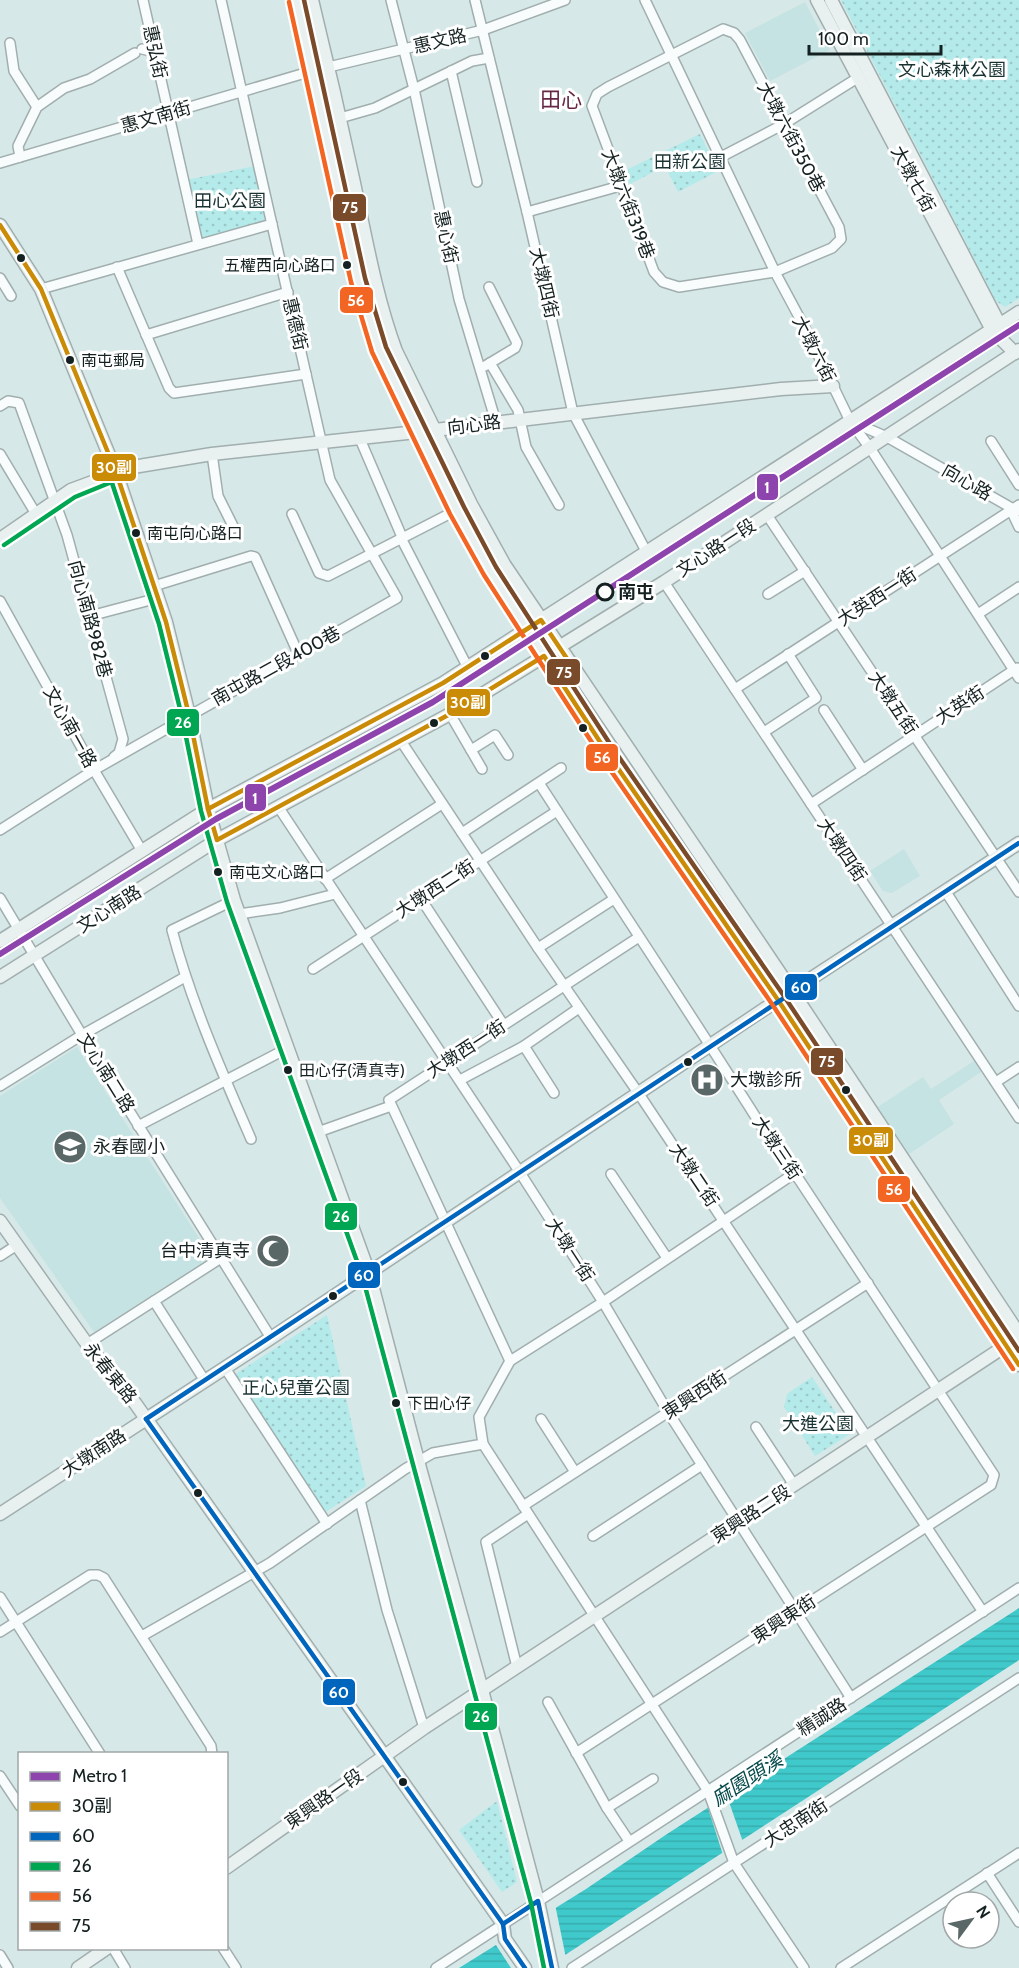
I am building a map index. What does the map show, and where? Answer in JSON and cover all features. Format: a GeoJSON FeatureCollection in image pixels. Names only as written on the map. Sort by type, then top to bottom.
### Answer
{"type":"FeatureCollection","features":[{"type":"Feature","properties":{"kind":"main road"},"geometry":{"type":"LineString","coordinates":[[296,0],[358,280],[369,319],[380,350],[457,510],[526,630],[606,751],[778,1000],[1019,1365]]}},
{"type":"Feature","properties":{"kind":"main road"},"geometry":{"type":"LineString","coordinates":[[312,0],[388,328],[396,351],[471,504],[504,564],[792,991],[1019,1336]]}},
{"type":"Feature","properties":{"kind":"main road","name":"大墩七街"},"geometry":{"type":"LineString","coordinates":[[817,0],[996,327],[1018,354]]}},
{"type":"Feature","properties":{"kind":"main road","name":"大墩七街"},"geometry":{"type":"LineString","coordinates":[[831,0],[996,327]]}},
{"type":"Feature","properties":{"kind":"main road"},"geometry":{"type":"LineString","coordinates":[[1,231],[41,289],[116,472],[166,622],[189,715],[208,809],[234,900],[286,1049],[369,1273],[542,1915],[552,1967]]}},
{"type":"Feature","properties":{"kind":"main road","name":"文心路一段"},"geometry":{"type":"LineString","coordinates":[[208,809],[468,668],[1019,312]]}},
{"type":"Feature","properties":{"kind":"main road","name":"文心路一段"},"geometry":{"type":"LineString","coordinates":[[218,840],[450,714],[664,582],[1018,354]]}},
{"type":"Feature","properties":{"kind":"main road","name":"向心路"},"geometry":{"type":"LineString","coordinates":[[0,539],[71,490],[133,467],[212,454],[360,439],[782,388],[833,386]]}},
{"type":"Feature","properties":{"kind":"main road","name":"文心南路"},"geometry":{"type":"LineString","coordinates":[[0,941],[208,809]]}},
{"type":"Feature","properties":{"kind":"main road","name":"文心南路"},"geometry":{"type":"LineString","coordinates":[[0,977],[218,840]]}},
{"type":"Feature","properties":{"kind":"main road","name":"大墩南路"},"geometry":{"type":"LineString","coordinates":[[0,1514],[271,1338],[519,1171],[1019,843]]}},
{"type":"Feature","properties":{"kind":"main road","name":"永春東路"},"geometry":{"type":"LineString","coordinates":[[0,1221],[87,1344],[146,1419],[255,1571],[503,1924],[505,1939],[525,1968]]}},
{"type":"Feature","properties":{"kind":"main road","name":"東興路二段"},"geometry":{"type":"LineString","coordinates":[[482,1691],[1019,1336]]}},
{"type":"Feature","properties":{"kind":"main road","name":"東興路一段"},"geometry":{"type":"LineString","coordinates":[[228,1867],[424,1728],[482,1691]]}},
{"type":"Feature","properties":{"kind":"main road"},"geometry":{"type":"LineString","coordinates":[[78,1968],[104,1950]]}},
{"type":"Feature","properties":{"kind":"street","name":"惠弘街"},"geometry":{"type":"LineString","coordinates":[[143,0],[198,244]]}},
{"type":"Feature","properties":{"kind":"street","name":"惠德街"},"geometry":{"type":"LineString","coordinates":[[221,0],[330,480],[397,598]]}},
{"type":"Feature","properties":{"kind":"street","name":"惠心街"},"geometry":{"type":"LineString","coordinates":[[392,0],[414,89],[459,299],[496,423]]}},
{"type":"Feature","properties":{"kind":"street","name":"大墩四街"},"geometry":{"type":"LineString","coordinates":[[475,0],[573,413],[647,553]]}},
{"type":"Feature","properties":{"kind":"street","name":"惠文路"},"geometry":{"type":"LineString","coordinates":[[312,71],[483,30],[565,0]]}},
{"type":"Feature","properties":{"kind":"street","name":"大墩六街"},"geometry":{"type":"LineString","coordinates":[[645,0],[719,158],[850,421],[1017,672]]}},
{"type":"Feature","properties":{"kind":"street","name":"大墩六街350巷"},"geometry":{"type":"LineString","coordinates":[[670,56],[723,29],[734,33],[740,40],[839,227],[842,239],[832,248],[775,272]]}},
{"type":"Feature","properties":{"kind":"street"},"geometry":{"type":"LineString","coordinates":[[10,43],[14,71],[37,107]]}},
{"type":"Feature","properties":{"kind":"street"},"geometry":{"type":"LineString","coordinates":[[20,157],[18,146],[37,107],[64,88],[90,79],[138,51],[154,52]]}},
{"type":"Feature","properties":{"kind":"street","name":"大墩六街319巷"},"geometry":{"type":"LineString","coordinates":[[670,56],[597,94],[592,106],[654,272],[663,282],[679,286],[775,272]]}},
{"type":"Feature","properties":{"kind":"street"},"geometry":{"type":"LineString","coordinates":[[340,118],[375,108],[472,61],[489,58]]}},
{"type":"Feature","properties":{"kind":"street","name":"惠文南街"},"geometry":{"type":"LineString","coordinates":[[0,163],[312,71]]}},
{"type":"Feature","properties":{"kind":"street"},"geometry":{"type":"LineString","coordinates":[[451,71],[477,182]]}},
{"type":"Feature","properties":{"kind":"street"},"geometry":{"type":"LineString","coordinates":[[719,158],[784,124],[859,77]]}},
{"type":"Feature","properties":{"kind":"street"},"geometry":{"type":"LineString","coordinates":[[527,212],[620,186]]}},
{"type":"Feature","properties":{"kind":"street"},"geometry":{"type":"LineString","coordinates":[[41,289],[272,224]]}},
{"type":"Feature","properties":{"kind":"street"},"geometry":{"type":"LineString","coordinates":[[117,267],[169,388],[174,393],[306,374]]}},
{"type":"Feature","properties":{"kind":"street"},"geometry":{"type":"LineString","coordinates":[[0,278],[10,296]]}},
{"type":"Feature","properties":{"kind":"street"},"geometry":{"type":"LineString","coordinates":[[480,368],[515,348],[517,343],[489,287]]}},
{"type":"Feature","properties":{"kind":"street"},"geometry":{"type":"LineString","coordinates":[[146,335],[288,292]]}},
{"type":"Feature","properties":{"kind":"street"},"geometry":{"type":"LineString","coordinates":[[490,363],[518,410],[526,447],[559,505]]}},
{"type":"Feature","properties":{"kind":"street","name":"向心南路982巷"},"geometry":{"type":"LineString","coordinates":[[0,406],[8,401],[19,403],[55,501],[90,616],[123,739],[120,753],[94,770]]}},
{"type":"Feature","properties":{"kind":"street","name":"向心路"},"geometry":{"type":"LineString","coordinates":[[850,421],[887,437],[1016,509]]}},
{"type":"Feature","properties":{"kind":"street"},"geometry":{"type":"LineString","coordinates":[[360,439],[402,538],[468,668]]}},
{"type":"Feature","properties":{"kind":"street"},"geometry":{"type":"LineString","coordinates":[[991,441],[1019,484]]}},
{"type":"Feature","properties":{"kind":"street"},"geometry":{"type":"LineString","coordinates":[[0,454],[36,514]]}},
{"type":"Feature","properties":{"kind":"street"},"geometry":{"type":"LineString","coordinates":[[212,454],[218,496],[234,528]]}},
{"type":"Feature","properties":{"kind":"street"},"geometry":{"type":"LineString","coordinates":[[1016,509],[1019,527]]}},
{"type":"Feature","properties":{"kind":"street","name":"大英西一街"},"geometry":{"type":"LineString","coordinates":[[735,688],[1016,509]]}},
{"type":"Feature","properties":{"kind":"street"},"geometry":{"type":"LineString","coordinates":[[292,514],[319,573],[327,576],[457,510]]}},
{"type":"Feature","properties":{"kind":"street","name":"大墩五街"},"geometry":{"type":"LineString","coordinates":[[767,515],[1019,892]]}},
{"type":"Feature","properties":{"kind":"street"},"geometry":{"type":"LineString","coordinates":[[90,616],[251,556],[255,557],[298,653]]}},
{"type":"Feature","properties":{"kind":"street"},"geometry":{"type":"LineString","coordinates":[[768,594],[805,572]]}},
{"type":"Feature","properties":{"kind":"street","name":"大墩四街"},"geometry":{"type":"LineString","coordinates":[[664,582],[1019,1118]]}},
{"type":"Feature","properties":{"kind":"street"},"geometry":{"type":"LineString","coordinates":[[978,614],[1019,587]]}},
{"type":"Feature","properties":{"kind":"street","name":"南屯路二段400巷"},"geometry":{"type":"LineString","coordinates":[[94,770],[397,598]]}},
{"type":"Feature","properties":{"kind":"street","name":"文心南一路"},"geometry":{"type":"LineString","coordinates":[[0,601],[142,851]]}},
{"type":"Feature","properties":{"kind":"street"},"geometry":{"type":"LineString","coordinates":[[764,732],[816,698],[788,654]]}},
{"type":"Feature","properties":{"kind":"street","name":"大英街"},"geometry":{"type":"LineString","coordinates":[[811,804],[914,735],[1017,672]]}},
{"type":"Feature","properties":{"kind":"street"},"geometry":{"type":"LineString","coordinates":[[824,710],[863,770]]}},
{"type":"Feature","properties":{"kind":"street"},"geometry":{"type":"LineString","coordinates":[[450,714],[482,769]]}},
{"type":"Feature","properties":{"kind":"street"},"geometry":{"type":"LineString","coordinates":[[471,750],[495,735],[508,756]]}},
{"type":"Feature","properties":{"kind":"street","name":"大墩二街"},"geometry":{"type":"LineString","coordinates":[[401,741],[538,948],[724,1221],[983,1612]]}},
{"type":"Feature","properties":{"kind":"street"},"geometry":{"type":"LineString","coordinates":[[462,833],[561,768]]}},
{"type":"Feature","properties":{"kind":"street"},"geometry":{"type":"LineString","coordinates":[[0,830],[94,770]]}},
{"type":"Feature","properties":{"kind":"street","name":"大墩三街"},"geometry":{"type":"LineString","coordinates":[[539,783],[711,1045],[792,1175],[798,1178],[994,1475],[991,1485]]}},
{"type":"Feature","properties":{"kind":"street"},"geometry":{"type":"LineString","coordinates":[[325,879],[442,804]]}},
{"type":"Feature","properties":{"kind":"street","name":"大墩一街"},"geometry":{"type":"LineString","coordinates":[[279,808],[519,1171],[603,1302],[668,1412],[851,1698]]}},
{"type":"Feature","properties":{"kind":"street","name":"大墩西二街"},"geometry":{"type":"LineString","coordinates":[[313,969],[557,811]]}},
{"type":"Feature","properties":{"kind":"street"},"geometry":{"type":"LineString","coordinates":[[945,891],[1019,1006]]}},
{"type":"Feature","properties":{"kind":"street"},"geometry":{"type":"LineString","coordinates":[[239,914],[280,908],[335,894]]}},
{"type":"Feature","properties":{"kind":"street","name":"文心南二路"},"geometry":{"type":"LineString","coordinates":[[0,898],[138,1126],[271,1338]]}},
{"type":"Feature","properties":{"kind":"street"},"geometry":{"type":"LineString","coordinates":[[421,899],[503,1024]]}},
{"type":"Feature","properties":{"kind":"street"},"geometry":{"type":"LineString","coordinates":[[538,948],[614,899]]}},
{"type":"Feature","properties":{"kind":"street"},"geometry":{"type":"LineString","coordinates":[[234,900],[172,930],[184,977],[225,1081],[251,1139]]}},
{"type":"Feature","properties":{"kind":"street","name":"大墩西一街"},"geometry":{"type":"LineString","coordinates":[[391,1106],[388,1100],[639,937]]}},
{"type":"Feature","properties":{"kind":"street"},"geometry":{"type":"LineString","coordinates":[[0,1086],[82,1035],[184,977]]}},
{"type":"Feature","properties":{"kind":"street"},"geometry":{"type":"LineString","coordinates":[[460,1080],[524,1046],[579,1008]]}},
{"type":"Feature","properties":{"kind":"street"},"geometry":{"type":"LineString","coordinates":[[524,1046],[554,1093]]}},
{"type":"Feature","properties":{"kind":"street"},"geometry":{"type":"LineString","coordinates":[[138,1126],[286,1049]]}},
{"type":"Feature","properties":{"kind":"street"},"geometry":{"type":"LineString","coordinates":[[996,1082],[1019,1067]]}},
{"type":"Feature","properties":{"kind":"street"},"geometry":{"type":"LineString","coordinates":[[318,1132],[391,1106],[510,1361]]}},
{"type":"Feature","properties":{"kind":"street"},"geometry":{"type":"LineString","coordinates":[[611,1174],[667,1258]]}},
{"type":"Feature","properties":{"kind":"street"},"geometry":{"type":"LineString","coordinates":[[792,1175],[603,1302],[510,1361],[479,1417],[483,1444],[710,1796],[732,1859],[804,1968]]}},
{"type":"Feature","properties":{"kind":"street"},"geometry":{"type":"LineString","coordinates":[[0,1256],[17,1245]]}},
{"type":"Feature","properties":{"kind":"street"},"geometry":{"type":"LineString","coordinates":[[87,1344],[221,1258]]}},
{"type":"Feature","properties":{"kind":"street","name":"東興西街"},"geometry":{"type":"LineString","coordinates":[[517,1667],[486,1542],[575,1472],[867,1283]]}},
{"type":"Feature","properties":{"kind":"street"},"geometry":{"type":"LineString","coordinates":[[154,1301],[205,1381]]}},
{"type":"Feature","properties":{"kind":"street"},"geometry":{"type":"LineString","coordinates":[[225,1368],[327,1524]]}},
{"type":"Feature","properties":{"kind":"street"},"geometry":{"type":"LineString","coordinates":[[541,1419],[575,1472]]}},
{"type":"Feature","properties":{"kind":"street"},"geometry":{"type":"LineString","coordinates":[[756,1427],[794,1485]]}},
{"type":"Feature","properties":{"kind":"street"},"geometry":{"type":"LineString","coordinates":[[142,1636],[255,1571],[433,1453],[483,1444]]}},
{"type":"Feature","properties":{"kind":"street"},"geometry":{"type":"LineString","coordinates":[[593,1536],[702,1465]]}},
{"type":"Feature","properties":{"kind":"street","name":"東興東街"},"geometry":{"type":"LineString","coordinates":[[576,1753],[991,1485]]}},
{"type":"Feature","properties":{"kind":"street"},"geometry":{"type":"LineString","coordinates":[[360,1500],[387,1610],[424,1728]]}},
{"type":"Feature","properties":{"kind":"street"},"geometry":{"type":"LineString","coordinates":[[0,1632],[90,1575],[104,1578],[211,1746],[212,1752]]}},
{"type":"Feature","properties":{"kind":"street","name":"精誠路"},"geometry":{"type":"LineString","coordinates":[[436,1968],[629,1841],[710,1796],[851,1698],[1019,1588]]}},
{"type":"Feature","properties":{"kind":"street"},"geometry":{"type":"LineString","coordinates":[[0,1597],[99,1752]]}},
{"type":"Feature","properties":{"kind":"street","name":"大忠南街"},"geometry":{"type":"LineString","coordinates":[[572,1968],[732,1859],[1019,1678]]}},
{"type":"Feature","properties":{"kind":"street"},"geometry":{"type":"LineString","coordinates":[[548,1702],[607,1808],[629,1841]]}},
{"type":"Feature","properties":{"kind":"street"},"geometry":{"type":"LineString","coordinates":[[0,1776],[18,1803]]}},
{"type":"Feature","properties":{"kind":"street"},"geometry":{"type":"LineString","coordinates":[[607,1808],[653,1779]]}},
{"type":"Feature","properties":{"kind":"street"},"geometry":{"type":"LineString","coordinates":[[841,1968],[1019,1853]]}},
{"type":"Feature","properties":{"kind":"street"},"geometry":{"type":"LineString","coordinates":[[987,1873],[1019,1922]]}},
{"type":"Feature","properties":{"kind":"street"},"geometry":{"type":"LineString","coordinates":[[113,1950],[125,1968]]}},
{"type":"Feature","properties":{"kind":"street"},"geometry":{"type":"LineString","coordinates":[[224,1950],[236,1968]]}},
{"type":"Feature","properties":{"kind":"street"},"geometry":{"type":"LineString","coordinates":[[0,1955],[8,1968]]}},
{"type":"Feature","properties":{"kind":"shaded area"},"geometry":{"type":"Polygon","coordinates":[[[805,2],[830,50],[770,81],[745,33],[805,2]]]}},
{"type":"Feature","properties":{"kind":"shaded area"},"geometry":{"type":"Polygon","coordinates":[[[904,849],[920,876],[892,893],[883,891],[870,871],[904,849]]]}},
{"type":"Feature","properties":{"kind":"shaded area","name":"永春國小"},"geometry":{"type":"Polygon","coordinates":[[[77,1047],[211,1257],[94,1332],[0,1198],[0,1096],[77,1047]]]}},
{"type":"Feature","properties":{"kind":"shaded area"},"geometry":{"type":"Polygon","coordinates":[[[974,1061],[981,1072],[939,1100],[954,1124],[909,1154],[878,1107],[923,1077],[931,1089],[974,1061]]]}},
{"type":"Feature","properties":{"kind":"green space","name":"文心森林公園"},"geometry":{"type":"Polygon","coordinates":[[[841,0],[1019,0],[1019,298],[1005,307],[996,301],[841,0]]]}},
{"type":"Feature","properties":{"kind":"green space","name":"田新公園"},"geometry":{"type":"Polygon","coordinates":[[[700,134],[718,171],[678,192],[665,166],[630,184],[624,171],[700,134]]]}},
{"type":"Feature","properties":{"kind":"green space","name":"田心公園"},"geometry":{"type":"Polygon","coordinates":[[[255,166],[266,216],[262,223],[200,240],[186,180],[255,166]]]}},
{"type":"Feature","properties":{"kind":"green space","name":"正心兒童公園"},"geometry":{"type":"Polygon","coordinates":[[[327,1315],[366,1486],[324,1513],[234,1375],[327,1315]]]}},
{"type":"Feature","properties":{"kind":"green space","name":"大進公園"},"geometry":{"type":"Polygon","coordinates":[[[812,1377],[850,1434],[815,1456],[784,1407],[787,1394],[812,1377]]]}},
{"type":"Feature","properties":{"kind":"green space"},"geometry":{"type":"Polygon","coordinates":[[[497,1801],[517,1882],[502,1892],[459,1830],[497,1801]]]}},
{"type":"Feature","properties":{"kind":"water"},"geometry":{"type":"Polygon","coordinates":[[[1019,1608],[1019,1660],[545,1968],[459,1968],[586,1889],[667,1834],[1019,1608]]]}},
{"type":"Feature","properties":{"kind":"pier"},"geometry":{"type":"Polygon","coordinates":[[[728,1799],[743,1842],[723,1855],[709,1811],[728,1799]]]}},
{"type":"Feature","properties":{"kind":"pier"},"geometry":{"type":"Polygon","coordinates":[[[555,1904],[566,1958],[550,1968],[511,1968],[494,1942],[555,1904]]]}},
{"type":"Feature","properties":{"kind":"metro line","name":"1"},"geometry":{"type":"LineString","coordinates":[[0,954],[216,819],[433,702],[1019,325]]}},
{"type":"Feature","properties":{"kind":"transit line","name":"75"},"geometry":{"type":"LineString","coordinates":[[304,0],[365,278],[386,347],[464,507],[496,567],[612,747],[784,996],[1019,1351]]}},
{"type":"Feature","properties":{"kind":"transit line","name":"56"},"geometry":{"type":"LineString","coordinates":[[289,2],[351,282],[372,352],[450,514],[484,575],[600,755],[772,1004],[1013,1369]]}},
{"type":"Feature","properties":{"kind":"transit line","name":"30副"},"geometry":{"type":"LineString","coordinates":[[0,225],[41,289],[116,472],[166,622],[217,840],[450,714],[544,656],[606,751],[778,1000],[1019,1365]]}},
{"type":"Feature","properties":{"kind":"transit line","name":"26"},"geometry":{"type":"LineString","coordinates":[[109,474],[159,624],[182,717],[201,811],[227,902],[362,1275],[531,1903],[544,1968]]}},
{"type":"Feature","properties":{"kind":"transit line","name":"26"},"geometry":{"type":"LineString","coordinates":[[4,545],[75,497],[119,479]]}},
{"type":"Feature","properties":{"kind":"transit line","name":"30副"},"geometry":{"type":"LineString","coordinates":[[208,809],[443,683],[541,620],[576,672]]}},
{"type":"Feature","properties":{"kind":"transit line","name":"60"},"geometry":{"type":"LineString","coordinates":[[146,1419],[1019,843]]}},
{"type":"Feature","properties":{"kind":"transit line","name":"60"},"geometry":{"type":"LineString","coordinates":[[146,1419],[503,1924],[505,1939],[525,1968]]}},
{"type":"Feature","properties":{"kind":"transit line","name":"60"},"geometry":{"type":"LineString","coordinates":[[503,1924],[538,1901],[552,1968]]}},
{"type":"Feature","properties":{"kind":"place","name":"五權西向心路口"},"geometry":{"type":"Point","coordinates":[347,265]}},
{"type":"Feature","properties":{"kind":"place","name":"南屯郵局"},"geometry":{"type":"Point","coordinates":[70,360]}},
{"type":"Feature","properties":{"kind":"place","name":"南屯向心路口"},"geometry":{"type":"Point","coordinates":[136,533]}},
{"type":"Feature","properties":{"kind":"place","name":"南屯"},"geometry":{"type":"Point","coordinates":[605,592]}},
{"type":"Feature","properties":{"kind":"place","name":"南屯文心路口"},"geometry":{"type":"Point","coordinates":[218,872]}},
{"type":"Feature","properties":{"kind":"place","name":"田心仔(清真寺)"},"geometry":{"type":"Point","coordinates":[288,1070]}},
{"type":"Feature","properties":{"kind":"place","name":"大墩診所"},"geometry":{"type":"Point","coordinates":[707,1080]}},
{"type":"Feature","properties":{"kind":"place","name":"永春國小"},"geometry":{"type":"Point","coordinates":[70,1147]}},
{"type":"Feature","properties":{"kind":"place","name":"台中清真寺"},"geometry":{"type":"Point","coordinates":[273,1251]}},
{"type":"Feature","properties":{"kind":"place","name":"下田心仔"},"geometry":{"type":"Point","coordinates":[396,1403]}},
{"type":"Feature","properties":{"kind":"district","name":"田心"},"geometry":{"type":"Point","coordinates":[561,100]}},
{"type":"Feature","properties":{"kind":"water label","name":"麻園頭溪"},"geometry":{"type":"Point","coordinates":[747,1779]}}]}
